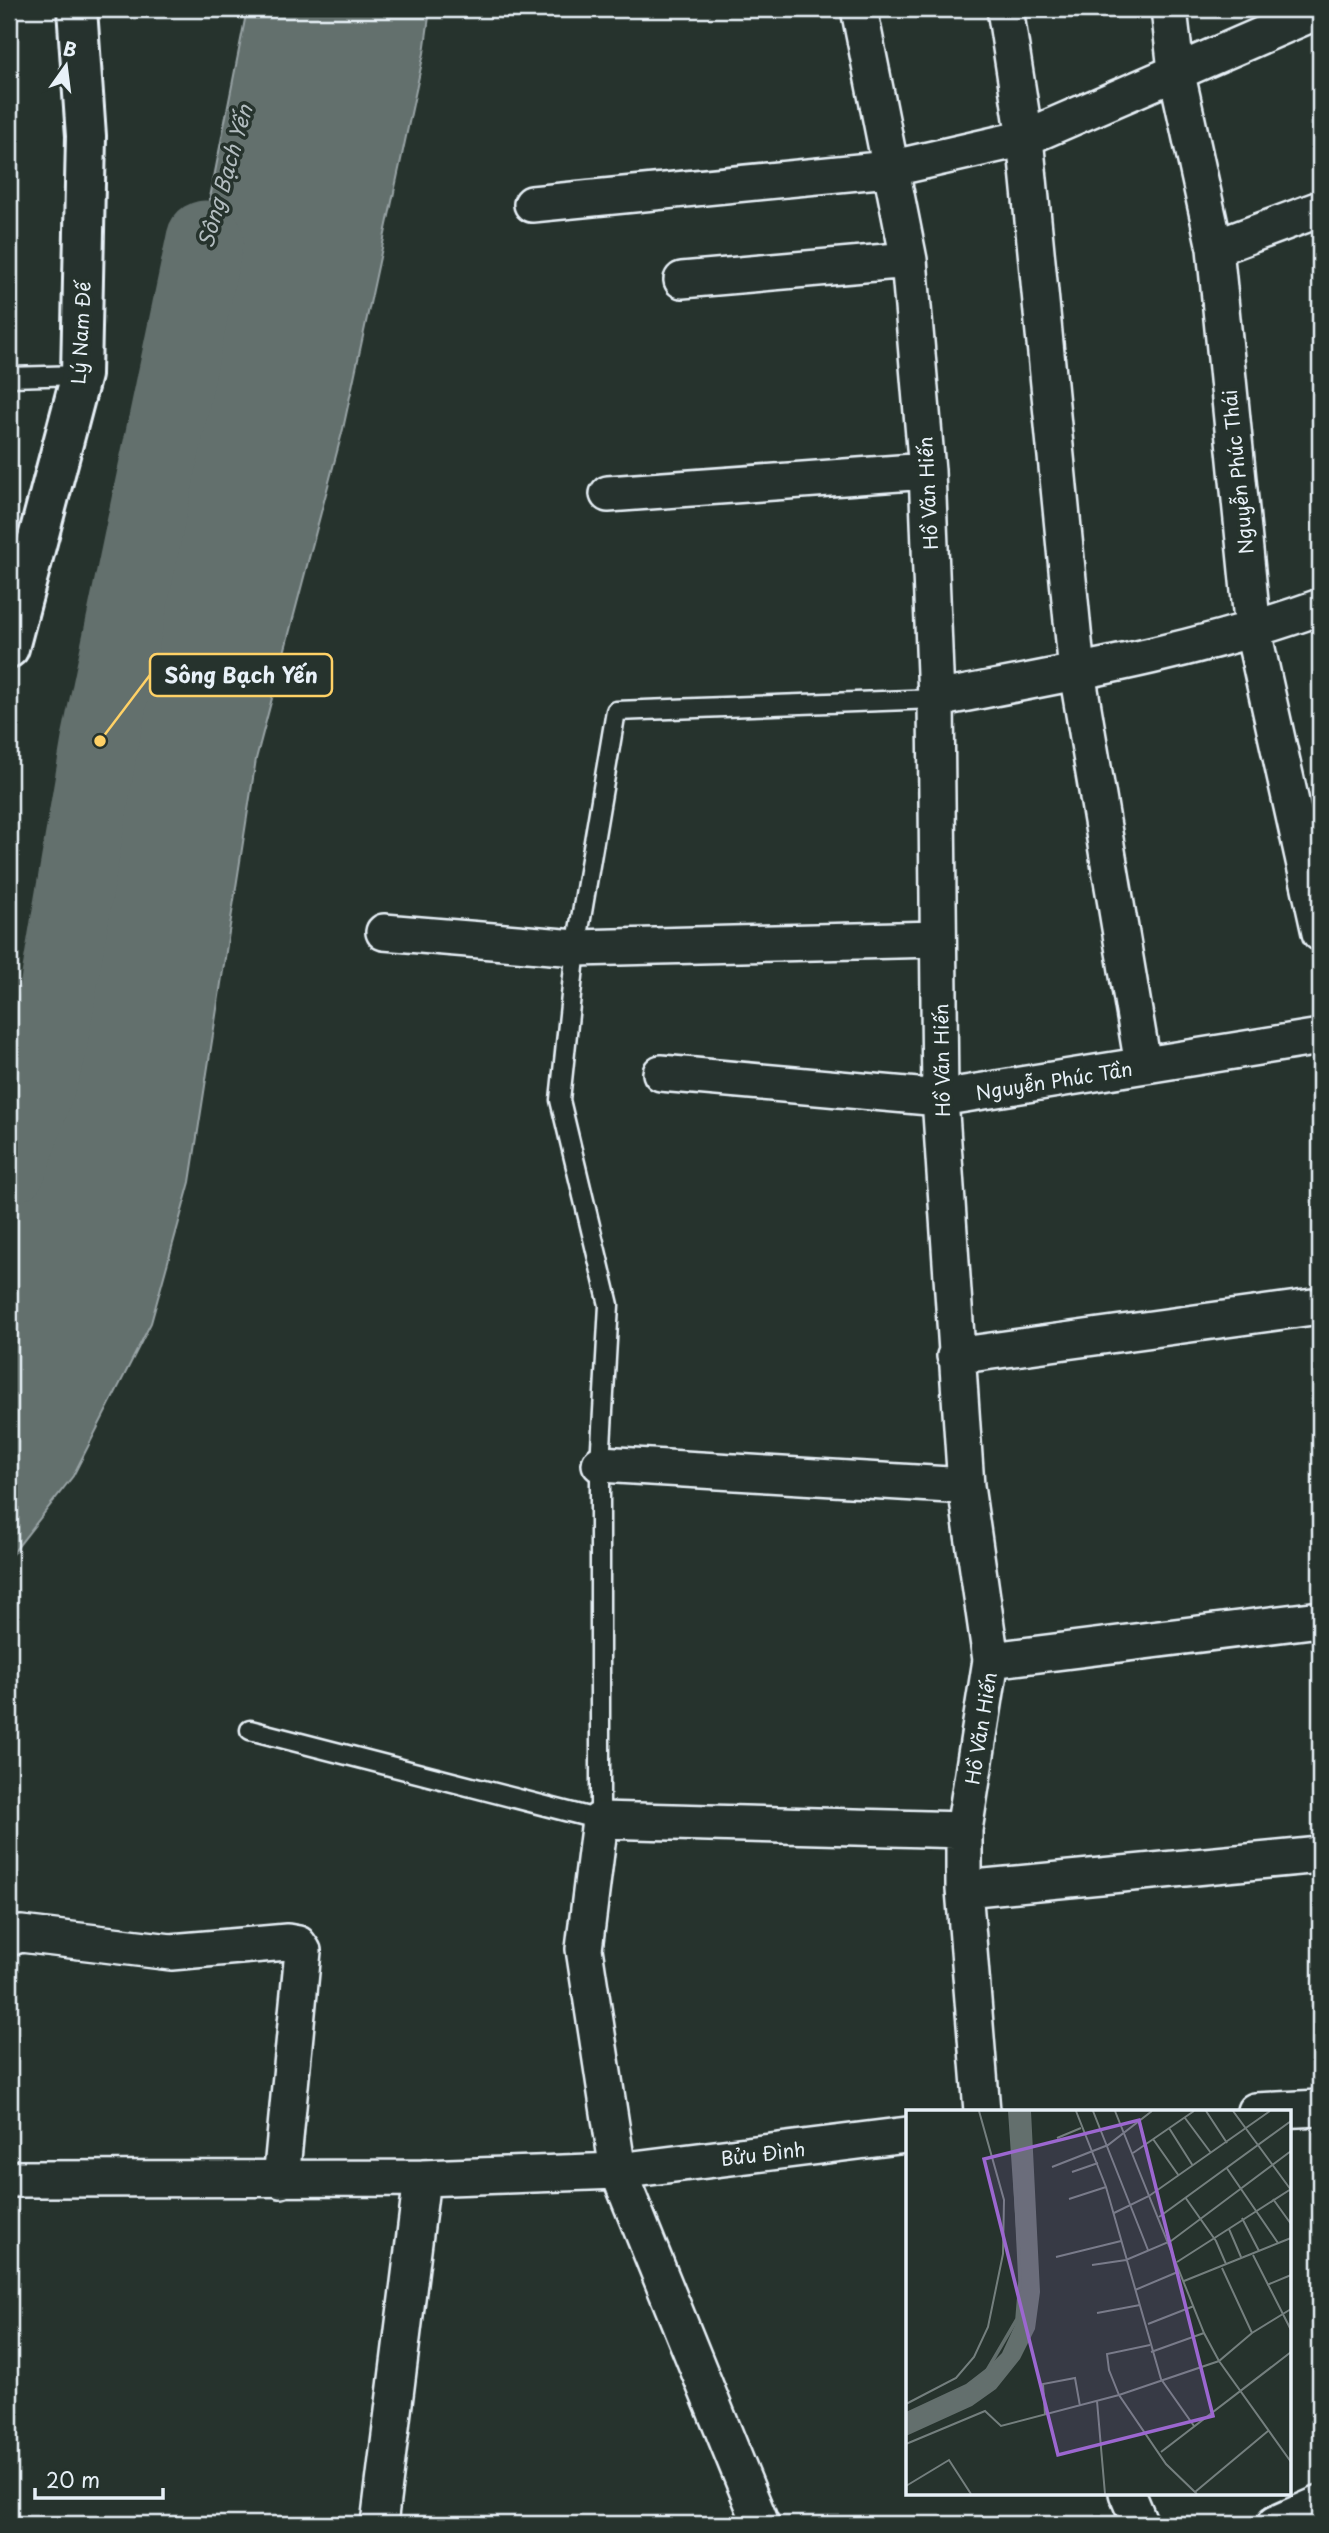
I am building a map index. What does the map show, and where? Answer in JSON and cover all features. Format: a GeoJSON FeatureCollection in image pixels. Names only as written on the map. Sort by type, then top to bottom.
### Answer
{"type":"FeatureCollection","features":[{"type":"Feature","properties":{"kind":"street","name":"Lý Nam Đế"},"geometry":{"type":"LineString","coordinates":[[9,649],[81,375],[86,136],[77,9]]}},
{"type":"Feature","properties":{"kind":"street","name":"Hồ Văn Hiến"},"geometry":{"type":"LineString","coordinates":[[859,9],[909,260],[927,471],[936,699],[940,1098],[966,1486],[991,1661],[964,1830],[964,1889],[982,2110]]}},
{"type":"Feature","properties":{"kind":"street"},"geometry":{"type":"LineString","coordinates":[[1005,9],[1025,138],[1077,672],[1143,1065]]}},
{"type":"Feature","properties":{"kind":"street","name":"Nguyễn Phúc Thái"},"geometry":{"type":"LineString","coordinates":[[1169,9],[1176,71],[1215,248],[1253,631],[1307,816],[1320,933]]}},
{"type":"Feature","properties":{"kind":"street"},"geometry":{"type":"LineString","coordinates":[[532,204],[889,169],[1025,138],[1320,10]]}},
{"type":"Feature","properties":{"kind":"street"},"geometry":{"type":"LineString","coordinates":[[1215,248],[1320,209]]}},
{"type":"Feature","properties":{"kind":"street"},"geometry":{"type":"LineString","coordinates":[[682,280],[909,260]]}},
{"type":"Feature","properties":{"kind":"street"},"geometry":{"type":"LineString","coordinates":[[608,494],[927,471]]}},
{"type":"Feature","properties":{"kind":"street"},"geometry":{"type":"LineString","coordinates":[[936,699],[1077,672],[1253,631],[1320,607]]}},
{"type":"Feature","properties":{"kind":"street"},"geometry":{"type":"LineString","coordinates":[[384,932],[576,948],[938,939]]}},
{"type":"Feature","properties":{"kind":"street","name":"Nguyễn Phúc Tần"},"geometry":{"type":"LineString","coordinates":[[661,1073],[940,1098],[1320,1037]]}},
{"type":"Feature","properties":{"kind":"street"},"geometry":{"type":"LineString","coordinates":[[956,1356],[1320,1306]]}},
{"type":"Feature","properties":{"kind":"street"},"geometry":{"type":"LineString","coordinates":[[600,1464],[966,1486]]}},
{"type":"Feature","properties":{"kind":"street"},"geometry":{"type":"LineString","coordinates":[[991,1661],[1320,1619]]}},
{"type":"Feature","properties":{"kind":"street"},"geometry":{"type":"LineString","coordinates":[[761,2524],[618,2171],[584,1949],[600,1820],[964,1830]]}},
{"type":"Feature","properties":{"kind":"street"},"geometry":{"type":"LineString","coordinates":[[964,1889],[1320,1855]]}},
{"type":"Feature","properties":{"kind":"street"},"geometry":{"type":"LineString","coordinates":[[9,1938],[21,1934],[171,1952],[287,1942],[298,1944],[303,1951],[281,2180]]}},
{"type":"Feature","properties":{"kind":"street"},"geometry":{"type":"LineString","coordinates":[[1277,2110],[1320,2108]]}},
{"type":"Feature","properties":{"kind":"street","name":"Bửu Đình"},"geometry":{"type":"LineString","coordinates":[[9,2179],[281,2180],[618,2171],[906,2135]]}},
{"type":"Feature","properties":{"kind":"street"},"geometry":{"type":"LineString","coordinates":[[379,2524],[422,2178]]}},
{"type":"Feature","properties":{"kind":"street"},"geometry":{"type":"LineString","coordinates":[[1128,2494],[1140,2524]]}},
{"type":"Feature","properties":{"kind":"street"},"geometry":{"type":"LineString","coordinates":[[1275,2524],[1320,2504]]}},
{"type":"Feature","properties":{"kind":"lane"},"geometry":{"type":"LineString","coordinates":[[9,377],[81,375]]}},
{"type":"Feature","properties":{"kind":"lane"},"geometry":{"type":"LineString","coordinates":[[250,1730],[600,1820],[600,1464],[609,1305],[560,1100],[576,948],[616,711],[936,699]]}},
{"type":"Feature","properties":{"kind":"water"},"geometry":{"type":"Polygon","coordinates":[[[247,9],[430,9],[424,53],[343,429],[256,759],[190,1182],[151,1323],[73,1476],[9,1558],[9,1177],[33,1101],[247,9]]]}},
{"type":"Feature","properties":{"kind":"waterway","name":"Sông Bạch Yến"},"geometry":{"type":"LineString","coordinates":[[9,1165],[47,1054],[100,741],[205,239]]}},
{"type":"Feature","properties":{"kind":"place","name":"Sông Bạch Yến"},"geometry":{"type":"Point","coordinates":[100,741]}}]}
